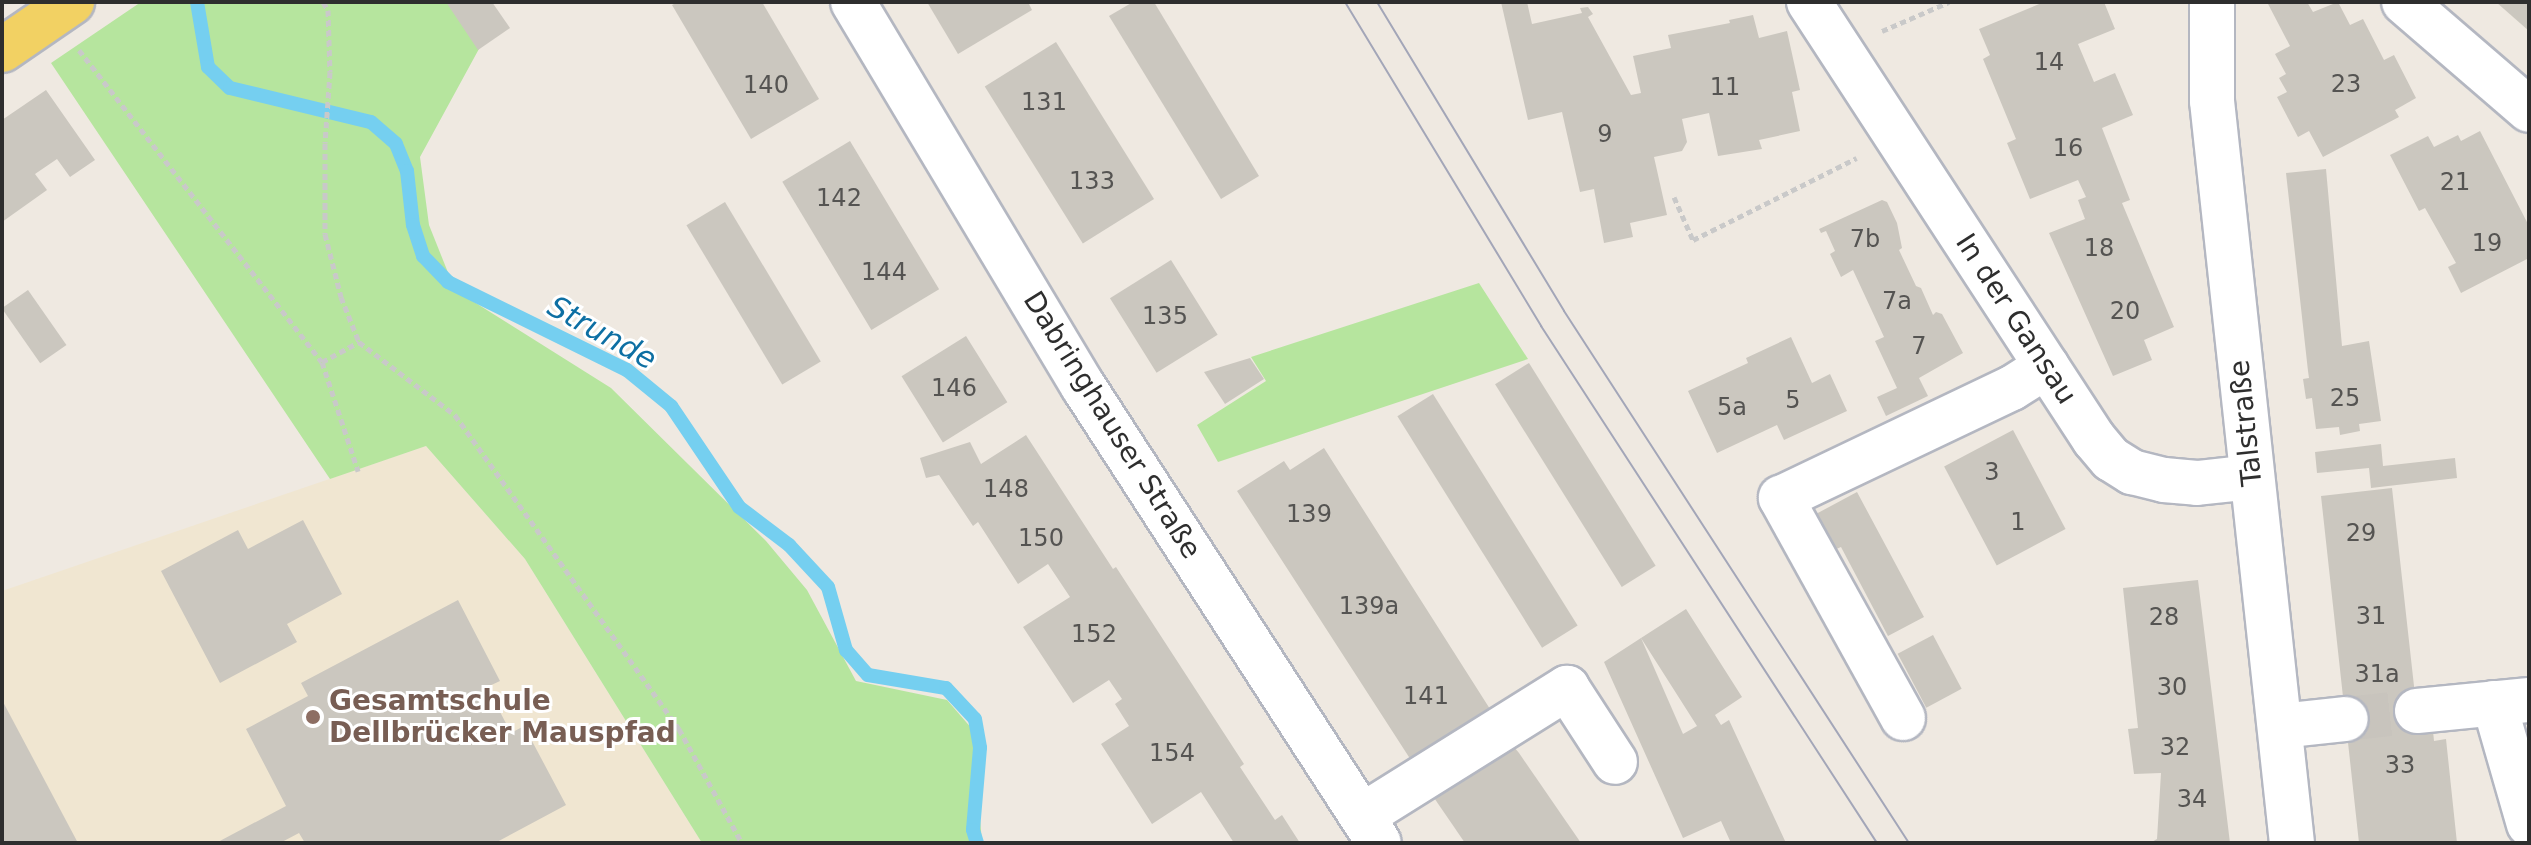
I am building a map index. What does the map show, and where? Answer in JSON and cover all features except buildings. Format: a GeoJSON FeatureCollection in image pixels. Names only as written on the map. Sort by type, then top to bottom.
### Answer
{"type":"FeatureCollection","features":[{"type":"Feature","properties":{"kind":"main road"},"geometry":{"type":"LineString","coordinates":[[2,50],[72,2]]}},
{"type":"Feature","properties":{"kind":"street","name":"Dabringhauser Straße"},"geometry":{"type":"LineString","coordinates":[[853,2],[1083,386],[1371,830]]}},
{"type":"Feature","properties":{"kind":"street","name":"In der Gansau"},"geometry":{"type":"LineString","coordinates":[[1809,2],[2094,439],[2111,459],[2132,472],[2197,483],[2252,477]]}},
{"type":"Feature","properties":{"kind":"street","name":"Talstraße"},"geometry":{"type":"LineString","coordinates":[[2212,2],[2212,101],[2292,843]]}},
{"type":"Feature","properties":{"kind":"street"},"geometry":{"type":"LineString","coordinates":[[2405,2],[2529,110]]}},
{"type":"Feature","properties":{"kind":"street"},"geometry":{"type":"LineString","coordinates":[[1903,718],[1781,498],[2012,388],[2047,366]]}},
{"type":"Feature","properties":{"kind":"street"},"geometry":{"type":"LineString","coordinates":[[1371,830],[1567,688],[1615,762]]}},
{"type":"Feature","properties":{"kind":"street"},"geometry":{"type":"LineString","coordinates":[[2417,711],[2512,702],[2529,824]]}},
{"type":"Feature","properties":{"kind":"street"},"geometry":{"type":"LineString","coordinates":[[2280,726],[2346,719]]}},
{"type":"Feature","properties":{"kind":"path"},"geometry":{"type":"LineString","coordinates":[[323,2],[328,10],[330,72],[325,143],[325,234],[341,297],[359,342],[455,415],[679,729],[742,843]]}},
{"type":"Feature","properties":{"kind":"path"},"geometry":{"type":"LineString","coordinates":[[1844,55],[1887,28],[1949,2]]}},
{"type":"Feature","properties":{"kind":"path"},"geometry":{"type":"LineString","coordinates":[[77,48],[322,362],[358,471]]}},
{"type":"Feature","properties":{"kind":"path"},"geometry":{"type":"LineString","coordinates":[[1674,197],[1693,240],[1898,138]]}},
{"type":"Feature","properties":{"kind":"path"},"geometry":{"type":"LineString","coordinates":[[322,362],[359,342]]}},
{"type":"Feature","properties":{"kind":"shaded area","name":"Gesamtschule Dellbrücker Mauspfad"},"geometry":{"type":"Polygon","coordinates":[[[426,446],[525,559],[702,843],[2,843],[2,591],[426,446]]]}},
{"type":"Feature","properties":{"kind":"green space"},"geometry":{"type":"Polygon","coordinates":[[[141,2],[449,2],[480,47],[420,157],[429,225],[455,290],[611,388],[766,541],[807,590],[856,681],[947,700],[973,730],[982,843],[702,843],[525,559],[426,446],[330,479],[51,63],[141,2]]]}},
{"type":"Feature","properties":{"kind":"green space"},"geometry":{"type":"Polygon","coordinates":[[[1479,283],[1528,359],[1218,462],[1197,425],[1266,381],[1251,357],[1479,283]]]}},
{"type":"Feature","properties":{"kind":"waterway","name":"Strunde"},"geometry":{"type":"LineString","coordinates":[[197,2],[208,67],[230,88],[371,122],[396,144],[407,171],[413,225],[423,256],[448,282],[627,370],[671,406],[739,507],[789,545],[828,587],[846,650],[868,675],[946,688],[975,719],[980,748],[973,830],[977,843]]}},
{"type":"Feature","properties":{"kind":"tunnel"},"geometry":{"type":"LineString","coordinates":[[2346,719],[2417,711]]}},
{"type":"Feature","properties":{"kind":"tram line"},"geometry":{"type":"LineString","coordinates":[[1345,2],[1541,326],[1877,843]]}},
{"type":"Feature","properties":{"kind":"tram line"},"geometry":{"type":"LineString","coordinates":[[1377,2],[1564,311],[1909,843]]}},
{"type":"Feature","properties":{"kind":"place","name":"Gesamtschule Dellbrücker Mauspfad"},"geometry":{"type":"Point","coordinates":[313,717]}}]}
